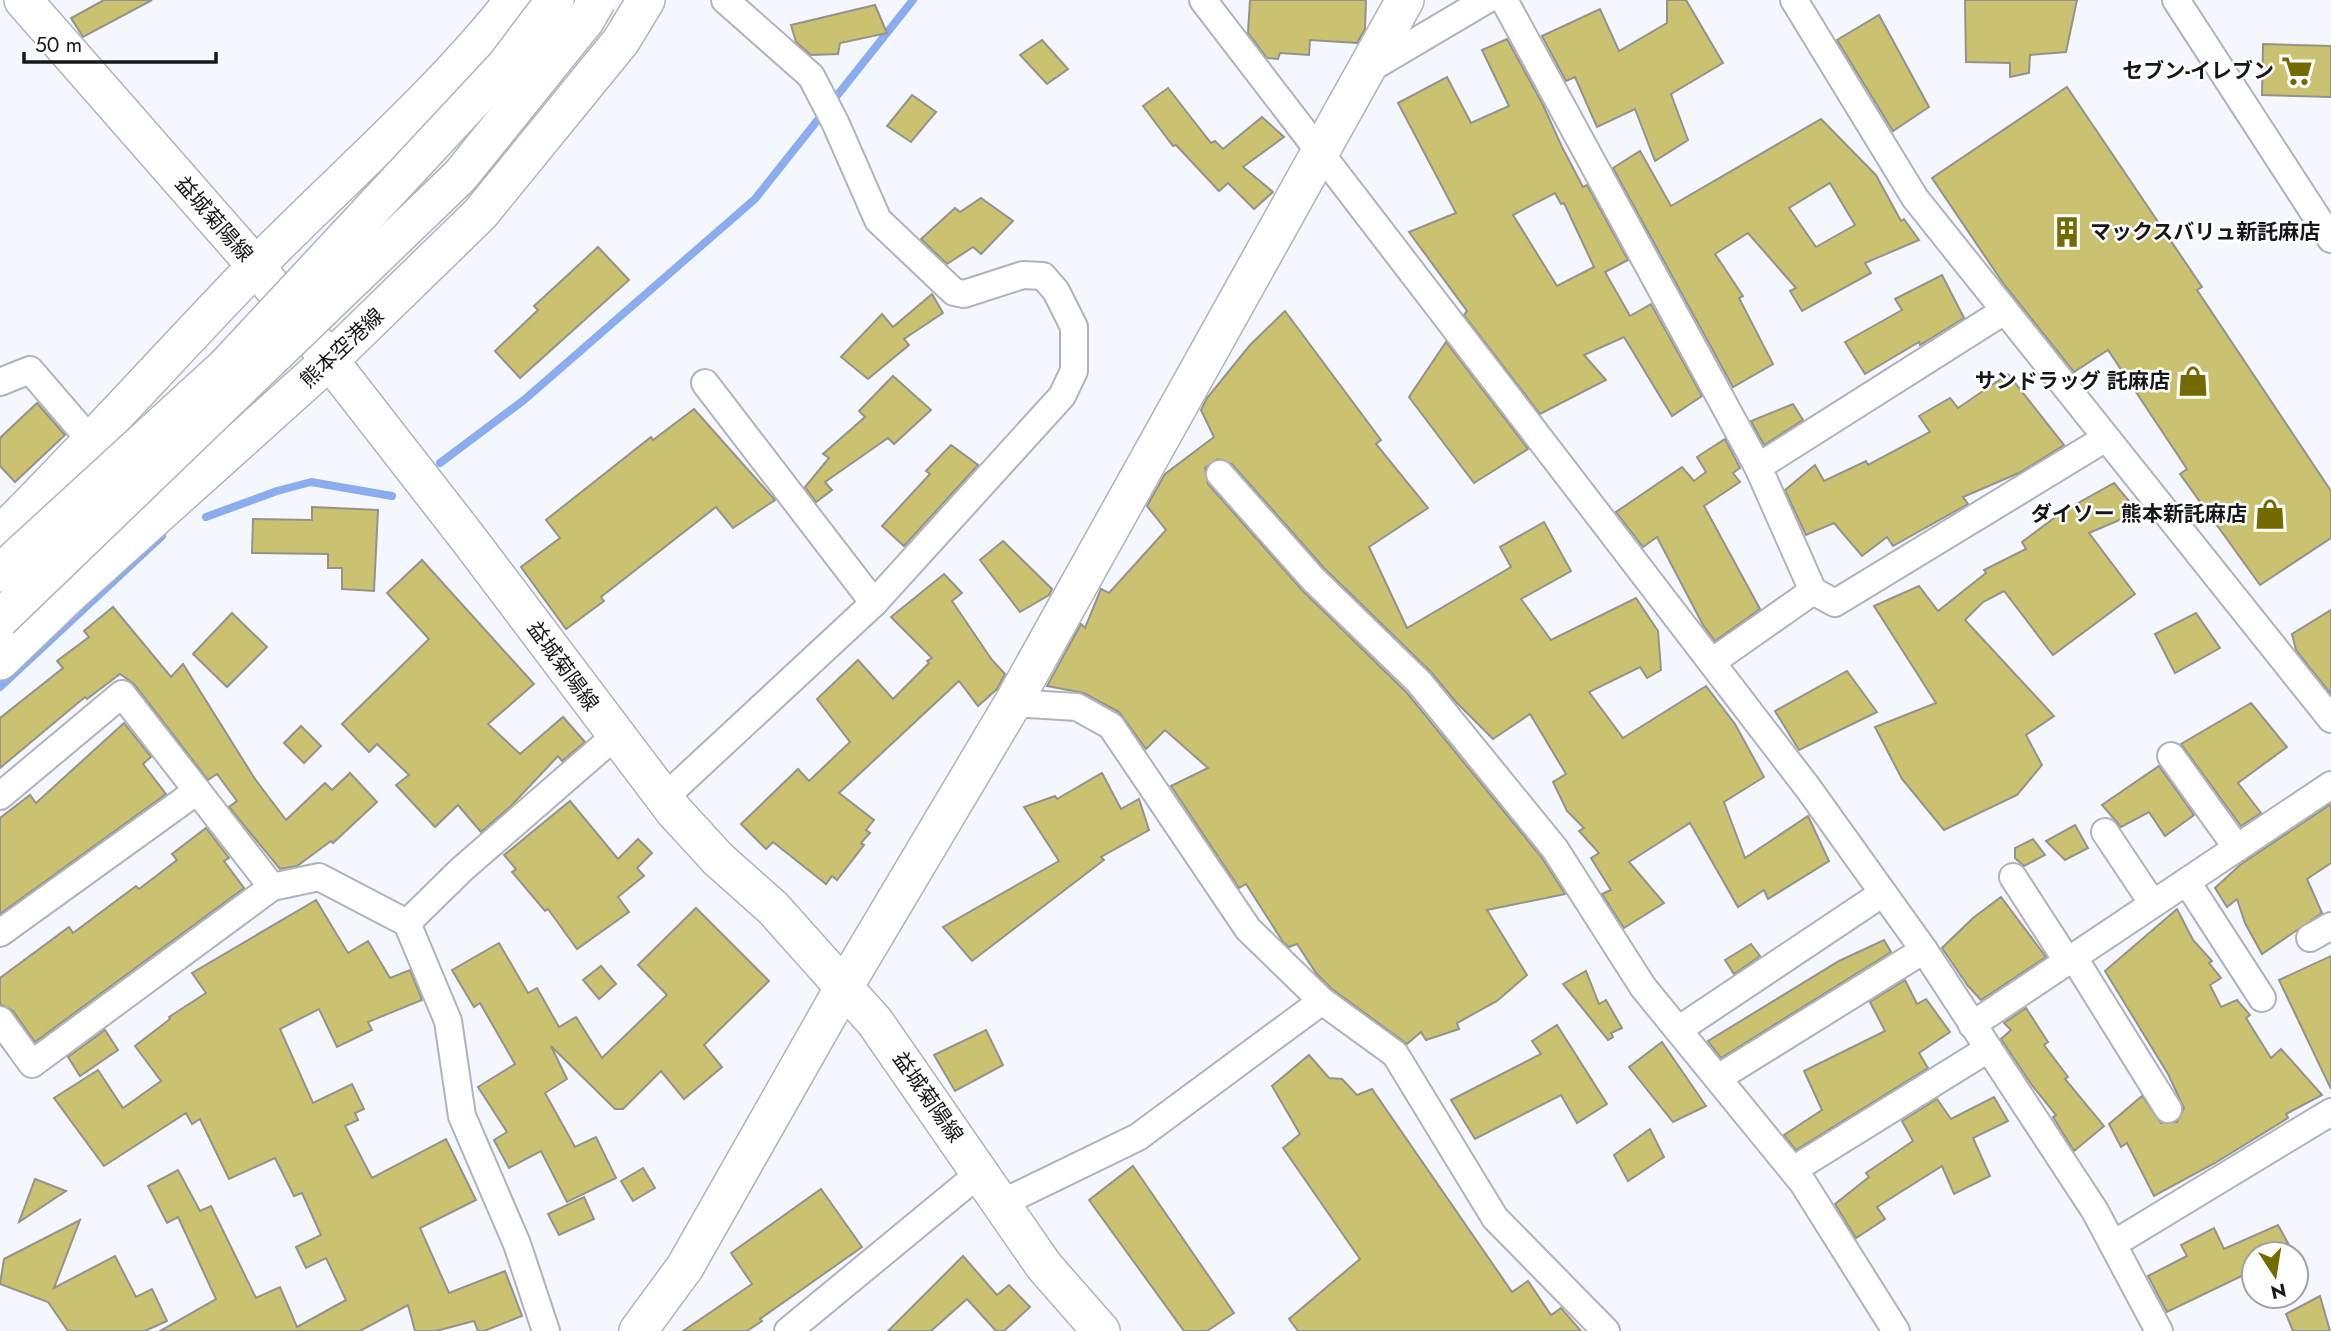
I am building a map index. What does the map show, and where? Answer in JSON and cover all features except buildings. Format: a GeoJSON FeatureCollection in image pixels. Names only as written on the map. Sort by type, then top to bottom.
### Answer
{"type":"FeatureCollection","features":[{"type":"Feature","properties":{"kind":"main road","name":"益城菊陽線"},"geometry":{"type":"LineString","coordinates":[[23,0],[256,266],[467,537],[664,798],[718,859],[773,908],[874,1022],[1044,1266],[1101,1331]]}},
{"type":"Feature","properties":{"kind":"main road"},"geometry":{"type":"LineString","coordinates":[[0,535],[92,443],[256,266],[408,116],[490,30],[514,0]]}},
{"type":"Feature","properties":{"kind":"main road"},"geometry":{"type":"LineString","coordinates":[[0,573],[225,368],[497,75],[555,0]]}},
{"type":"Feature","properties":{"kind":"main road","name":"熊本空港線"},"geometry":{"type":"LineString","coordinates":[[0,619],[460,176],[585,21],[597,0]]}},
{"type":"Feature","properties":{"kind":"main road","name":"熊本空港線"},"geometry":{"type":"LineString","coordinates":[[0,661],[73,591],[330,360],[480,214],[621,41],[646,0]]}},
{"type":"Feature","properties":{"kind":"main road"},"geometry":{"type":"LineString","coordinates":[[638,1331],[685,1267],[844,988],[1013,703],[1361,74],[1405,0]]}},
{"type":"Feature","properties":{"kind":"street"},"geometry":{"type":"LineString","coordinates":[[664,798],[874,603],[1062,396],[1074,371],[1074,327],[1056,290],[1043,276],[1023,275],[964,294],[954,292],[878,220],[835,122],[811,76],[725,0]]}},
{"type":"Feature","properties":{"kind":"street"},"geometry":{"type":"LineString","coordinates":[[1203,0],[1711,659],[1924,950],[2115,1243],[2160,1331]]}},
{"type":"Feature","properties":{"kind":"street"},"geometry":{"type":"LineString","coordinates":[[1361,74],[1486,0]]}},
{"type":"Feature","properties":{"kind":"street"},"geometry":{"type":"LineString","coordinates":[[1504,0],[1758,467],[1813,591],[1835,603],[2106,438]]}},
{"type":"Feature","properties":{"kind":"street"},"geometry":{"type":"LineString","coordinates":[[1794,0],[1915,198],[2331,719]]}},
{"type":"Feature","properties":{"kind":"street"},"geometry":{"type":"LineString","coordinates":[[2176,0],[2331,239]]}},
{"type":"Feature","properties":{"kind":"street"},"geometry":{"type":"LineString","coordinates":[[1758,467],[2004,311]]}},
{"type":"Feature","properties":{"kind":"street"},"geometry":{"type":"LineString","coordinates":[[0,382],[30,370],[92,443]]}},
{"type":"Feature","properties":{"kind":"street"},"geometry":{"type":"LineString","coordinates":[[705,383],[874,603]]}},
{"type":"Feature","properties":{"kind":"street"},"geometry":{"type":"LineString","coordinates":[[1220,474],[1313,579],[1419,682],[1555,849],[1643,987],[1793,1170],[1896,1331]]}},
{"type":"Feature","properties":{"kind":"street"},"geometry":{"type":"LineString","coordinates":[[1711,659],[1719,657],[1813,591]]}},
{"type":"Feature","properties":{"kind":"street"},"geometry":{"type":"LineString","coordinates":[[0,796],[122,694],[272,887]]}},
{"type":"Feature","properties":{"kind":"street"},"geometry":{"type":"LineString","coordinates":[[1013,703],[1077,707],[1111,726],[1248,929],[1322,1001],[1395,1054],[1495,1218],[1606,1331]]}},
{"type":"Feature","properties":{"kind":"street"},"geometry":{"type":"LineString","coordinates":[[407,923],[461,870],[615,736]]}},
{"type":"Feature","properties":{"kind":"street"},"geometry":{"type":"LineString","coordinates":[[2171,756],[2237,848]]}},
{"type":"Feature","properties":{"kind":"street"},"geometry":{"type":"LineString","coordinates":[[1972,1025],[2331,785]]}},
{"type":"Feature","properties":{"kind":"street"},"geometry":{"type":"LineString","coordinates":[[0,933],[197,791]]}},
{"type":"Feature","properties":{"kind":"street"},"geometry":{"type":"LineString","coordinates":[[2105,832],[2153,904]]}},
{"type":"Feature","properties":{"kind":"street"},"geometry":{"type":"LineString","coordinates":[[0,1020],[32,1064],[272,887],[319,877],[407,923],[448,1021],[462,1116],[517,1244],[546,1331]]}},
{"type":"Feature","properties":{"kind":"street"},"geometry":{"type":"LineString","coordinates":[[2013,877],[2071,960],[2168,1109]]}},
{"type":"Feature","properties":{"kind":"street"},"geometry":{"type":"LineString","coordinates":[[2187,882],[2262,998]]}},
{"type":"Feature","properties":{"kind":"street"},"geometry":{"type":"LineString","coordinates":[[1678,1030],[1883,893]]}},
{"type":"Feature","properties":{"kind":"street"},"geometry":{"type":"LineString","coordinates":[[1718,1078],[1924,950]]}},
{"type":"Feature","properties":{"kind":"street"},"geometry":{"type":"LineString","coordinates":[[1002,1203],[1138,1137],[1322,1001]]}},
{"type":"Feature","properties":{"kind":"street"},"geometry":{"type":"LineString","coordinates":[[1793,1170],[1988,1049]]}},
{"type":"Feature","properties":{"kind":"street"},"geometry":{"type":"LineString","coordinates":[[2115,1243],[2331,1112]]}},
{"type":"Feature","properties":{"kind":"street"},"geometry":{"type":"LineString","coordinates":[[788,1331],[981,1172]]}},
{"type":"Feature","properties":{"kind":"waterway"},"geometry":{"type":"LineString","coordinates":[[440,463],[524,400],[755,199],[913,0]]}},
{"type":"Feature","properties":{"kind":"waterway"},"geometry":{"type":"LineString","coordinates":[[206,517],[277,491],[311,482],[392,496]]}},
{"type":"Feature","properties":{"kind":"waterway"},"geometry":{"type":"LineString","coordinates":[[0,687],[162,536]]}},
{"type":"Feature","properties":{"kind":"place","name":"セブン-イレブン"},"geometry":{"type":"Point","coordinates":[2297,71]}},
{"type":"Feature","properties":{"kind":"place","name":"マックスバリュ新託麻店"},"geometry":{"type":"Point","coordinates":[2067,232]}},
{"type":"Feature","properties":{"kind":"place","name":"サンドラッグ 託麻店"},"geometry":{"type":"Point","coordinates":[2193,381]}},
{"type":"Feature","properties":{"kind":"place","name":"ダイソー 熊本新託麻店"},"geometry":{"type":"Point","coordinates":[2270,514]}}]}
